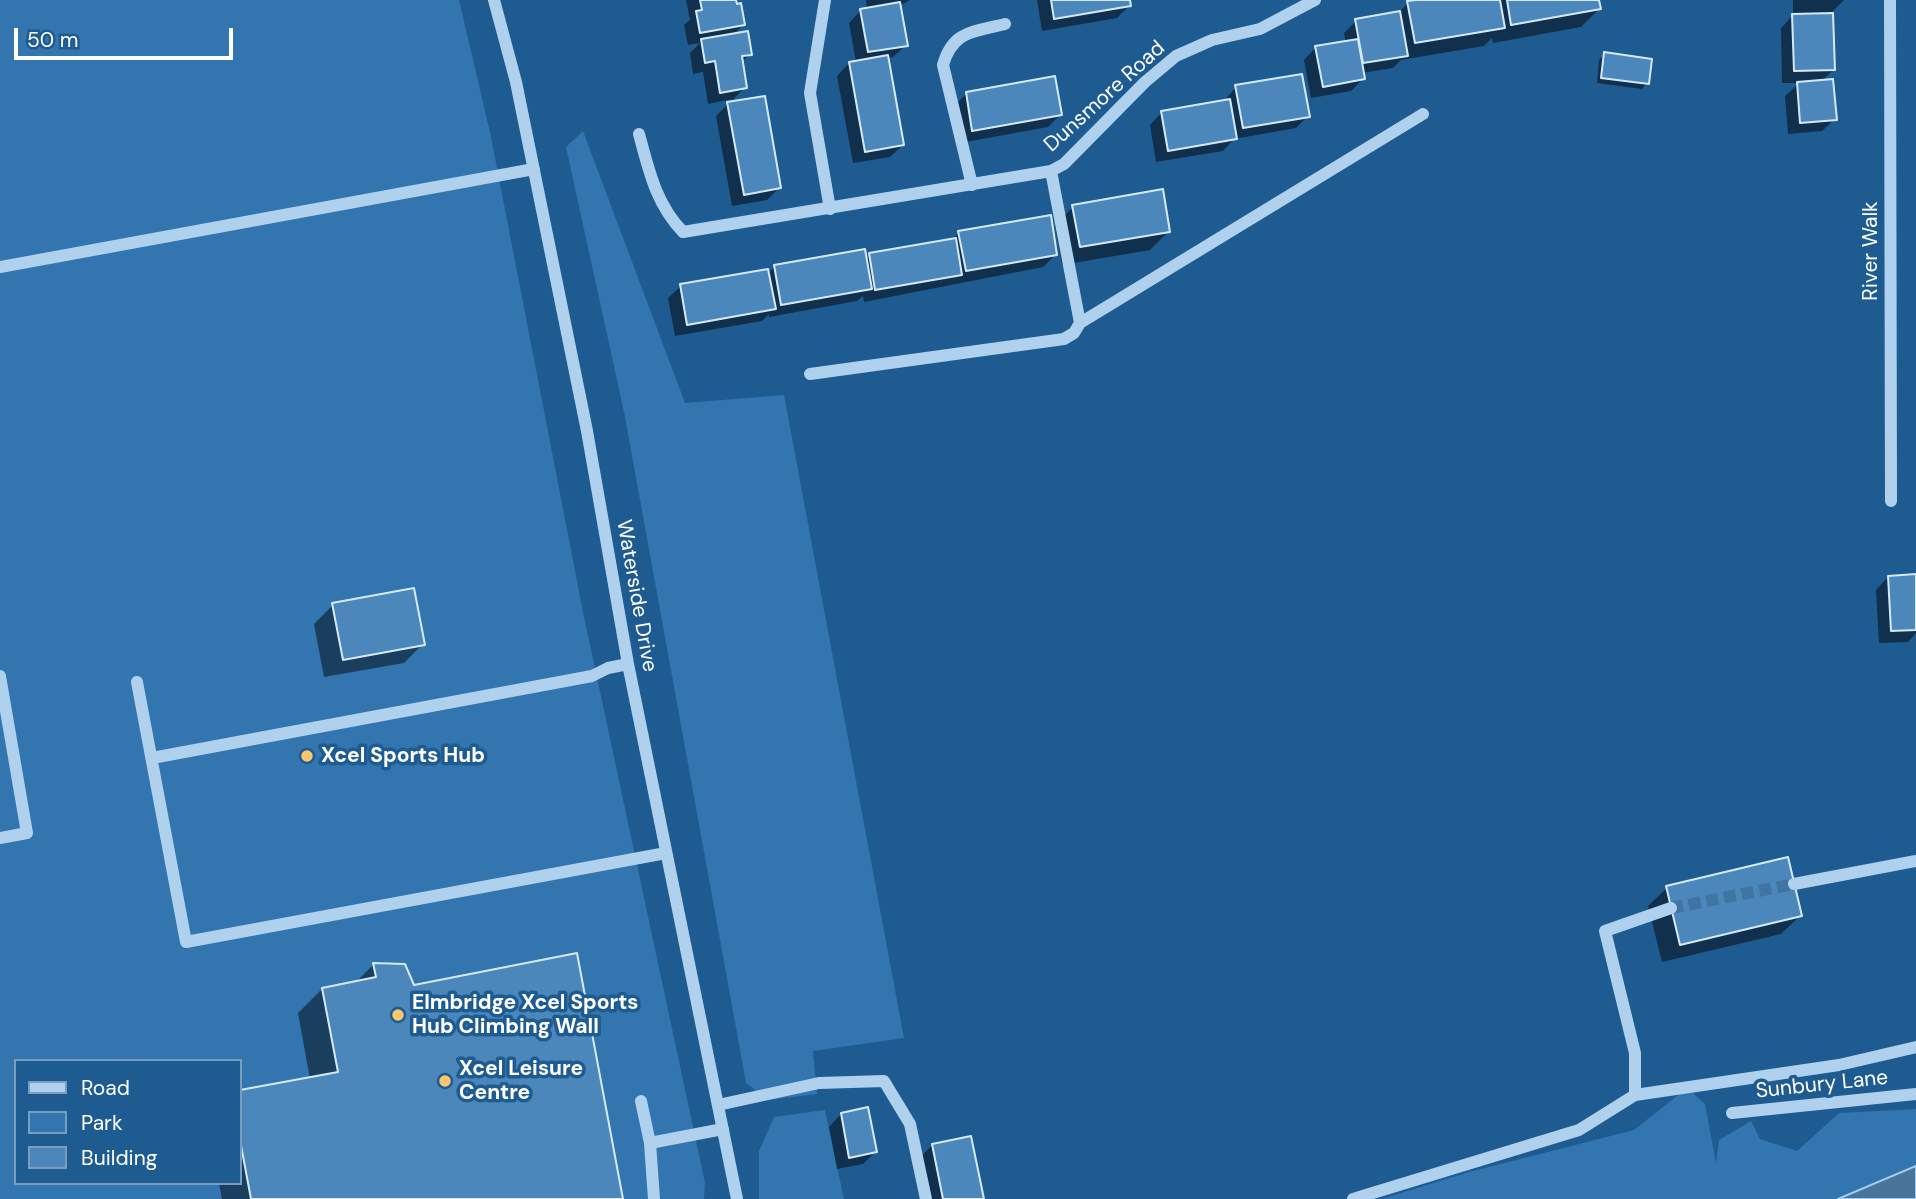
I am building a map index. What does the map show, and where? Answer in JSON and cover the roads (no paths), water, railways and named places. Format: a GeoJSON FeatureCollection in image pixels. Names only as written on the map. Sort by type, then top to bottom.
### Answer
{"type":"FeatureCollection","features":[{"type":"Feature","properties":{"kind":"street","name":"Waterside Drive"},"geometry":{"type":"LineString","coordinates":[[495,0],[516,82],[587,431],[628,664],[737,1199]]}},
{"type":"Feature","properties":{"kind":"street"},"geometry":{"type":"LineString","coordinates":[[825,0],[810,93],[830,209]]}},
{"type":"Feature","properties":{"kind":"street","name":"Dunsmore Road"},"geometry":{"type":"LineString","coordinates":[[639,134],[655,192],[669,218],[682,232],[1051,171],[1064,164],[1145,82],[1176,56],[1212,40],[1260,29],[1315,0]]}},
{"type":"Feature","properties":{"kind":"street","name":"River Walk"},"geometry":{"type":"LineString","coordinates":[[1890,0],[1891,502]]}},
{"type":"Feature","properties":{"kind":"street"},"geometry":{"type":"LineString","coordinates":[[972,185],[943,65],[947,49],[961,35],[1005,24]]}},
{"type":"Feature","properties":{"kind":"street"},"geometry":{"type":"LineString","coordinates":[[810,374],[1064,339],[1074,333],[1080,323],[1423,114]]}},
{"type":"Feature","properties":{"kind":"street"},"geometry":{"type":"LineString","coordinates":[[0,267],[534,169]]}},
{"type":"Feature","properties":{"kind":"street"},"geometry":{"type":"LineString","coordinates":[[1051,171],[1080,323]]}},
{"type":"Feature","properties":{"kind":"street"},"geometry":{"type":"LineString","coordinates":[[152,758],[592,676],[628,664]]}},
{"type":"Feature","properties":{"kind":"street"},"geometry":{"type":"LineString","coordinates":[[0,676],[27,833],[0,838]]}},
{"type":"Feature","properties":{"kind":"street"},"geometry":{"type":"LineString","coordinates":[[137,682],[186,942],[666,853]]}},
{"type":"Feature","properties":{"kind":"street"},"geometry":{"type":"LineString","coordinates":[[1794,884],[1916,861]]}},
{"type":"Feature","properties":{"kind":"street"},"geometry":{"type":"LineString","coordinates":[[1635,1095],[1635,1053],[1605,931],[1671,908]]}},
{"type":"Feature","properties":{"kind":"street"},"geometry":{"type":"LineString","coordinates":[[1353,1199],[1579,1130],[1635,1095],[1839,1065],[1916,1047]]}},
{"type":"Feature","properties":{"kind":"street"},"geometry":{"type":"LineString","coordinates":[[718,1105],[819,1083],[884,1081],[910,1124],[926,1199]]}},
{"type":"Feature","properties":{"kind":"street","name":"Sunbury Lane"},"geometry":{"type":"LineString","coordinates":[[1732,1113],[1916,1094]]}},
{"type":"Feature","properties":{"kind":"street"},"geometry":{"type":"LineString","coordinates":[[641,1101],[650,1143],[654,1199]]}},
{"type":"Feature","properties":{"kind":"street"},"geometry":{"type":"LineString","coordinates":[[650,1143],[723,1129]]}},
{"type":"Feature","properties":{"kind":"tunnel"},"geometry":{"type":"LineString","coordinates":[[1671,908],[1794,884]]}},
{"type":"Feature","properties":{"kind":"place","name":"Xcel Sports Hub"},"geometry":{"type":"Point","coordinates":[307,756]}},
{"type":"Feature","properties":{"kind":"place","name":"Elmbridge Xcel Sports Hub Climbing Wall"},"geometry":{"type":"Point","coordinates":[398,1015]}},
{"type":"Feature","properties":{"kind":"place","name":"Xcel Leisure Centre"},"geometry":{"type":"Point","coordinates":[445,1081]}}]}
